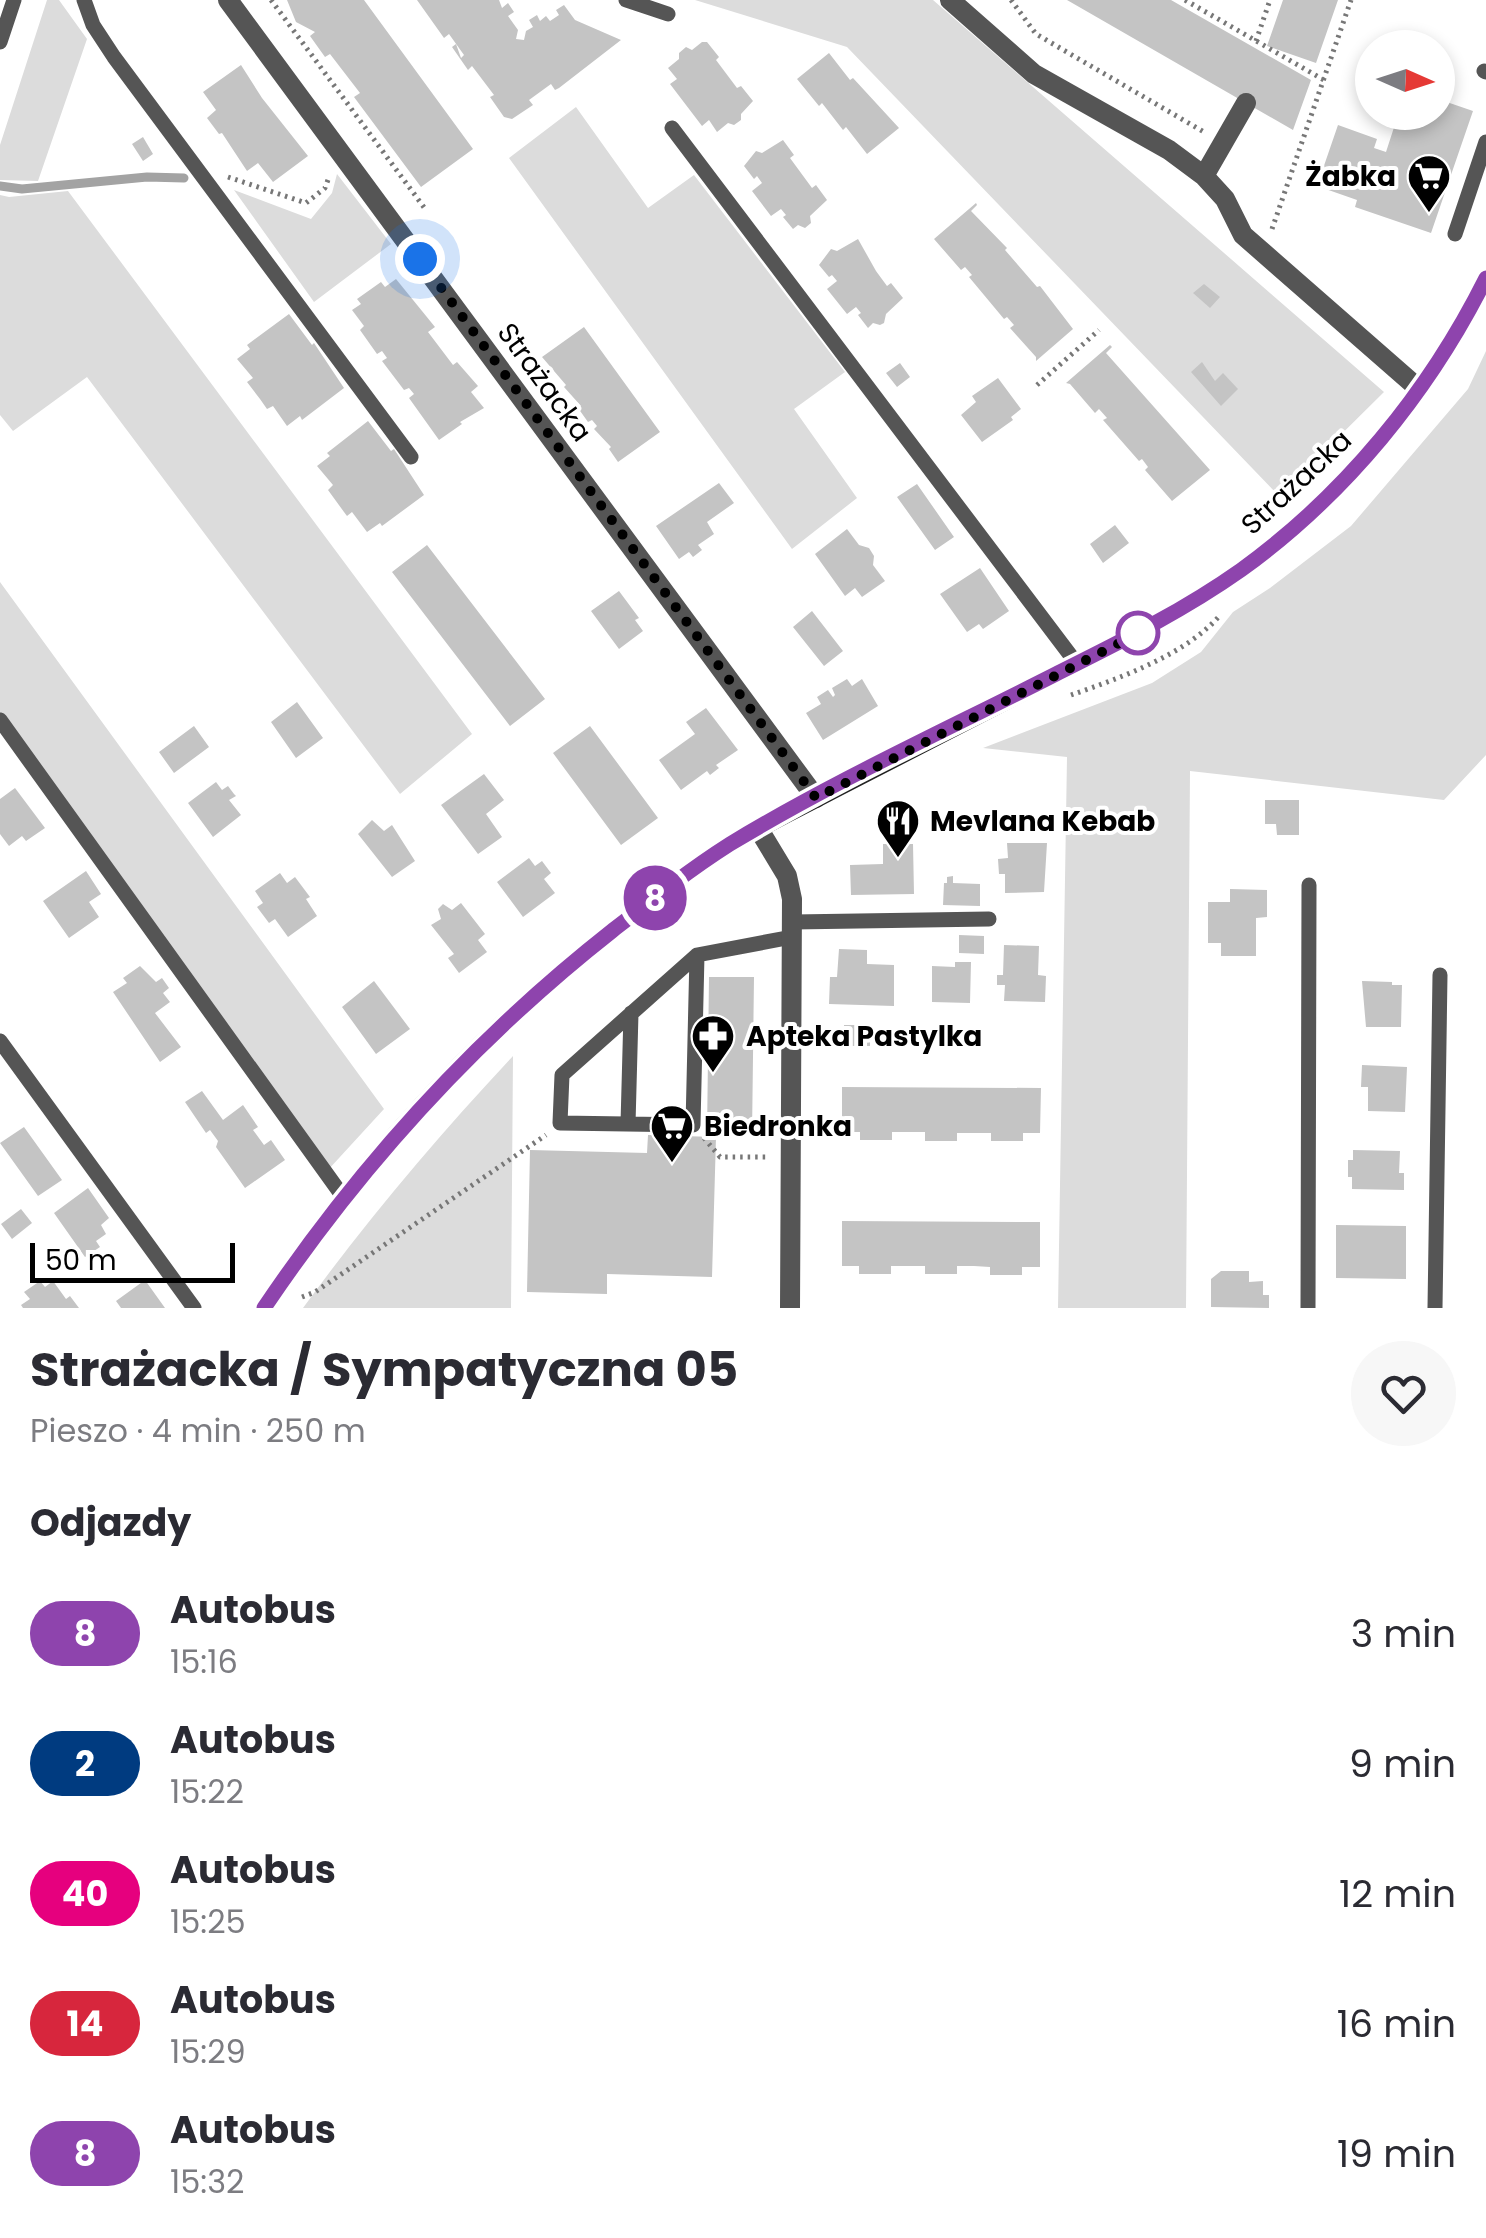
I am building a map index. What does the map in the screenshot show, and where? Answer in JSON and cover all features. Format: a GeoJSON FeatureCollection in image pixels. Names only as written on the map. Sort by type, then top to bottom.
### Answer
{"type":"FeatureCollection","features":[{"type":"Feature","properties":{"kind":"street","name":"Strażacka"},"geometry":{"type":"LineString","coordinates":[[228,0],[816,798]]}},
{"type":"Feature","properties":{"kind":"street"},"geometry":{"type":"LineString","coordinates":[[950,0],[1034,74],[1169,150],[1204,176],[1225,199],[1243,235],[1418,389]]}},
{"type":"Feature","properties":{"kind":"street"},"geometry":{"type":"LineString","coordinates":[[1204,176],[1246,103]]}},
{"type":"Feature","properties":{"kind":"street","name":"Strażacka"},"geometry":{"type":"LineString","coordinates":[[264,1308],[344,1198],[423,1102],[545,984],[682,878],[758,828],[1176,612],[1245,567],[1335,489],[1390,428],[1450,344],[1486,278]]}},
{"type":"Feature","properties":{"kind":"street"},"geometry":{"type":"LineString","coordinates":[[758,828],[788,876],[792,929],[790,1308]]}},
{"type":"Feature","properties":{"kind":"lane"},"geometry":{"type":"LineString","coordinates":[[0,42],[14,0]]}},
{"type":"Feature","properties":{"kind":"lane"},"geometry":{"type":"LineString","coordinates":[[84,0],[93,25],[114,57],[411,457]]}},
{"type":"Feature","properties":{"kind":"lane"},"geometry":{"type":"LineString","coordinates":[[626,0],[668,14]]}},
{"type":"Feature","properties":{"kind":"lane"},"geometry":{"type":"LineString","coordinates":[[672,128],[1077,664]]}},
{"type":"Feature","properties":{"kind":"lane"},"geometry":{"type":"LineString","coordinates":[[1454,234],[1486,142]]}},
{"type":"Feature","properties":{"kind":"lane"},"geometry":{"type":"LineString","coordinates":[[0,720],[344,1198]]}},
{"type":"Feature","properties":{"kind":"lane"},"geometry":{"type":"LineString","coordinates":[[1308,1308],[1309,885]]}},
{"type":"Feature","properties":{"kind":"lane"},"geometry":{"type":"LineString","coordinates":[[696,955],[693,1124],[560,1123],[562,1074],[696,955],[792,929],[989,919]]}},
{"type":"Feature","properties":{"kind":"lane"},"geometry":{"type":"LineString","coordinates":[[1435,1308],[1440,975]]}},
{"type":"Feature","properties":{"kind":"lane"},"geometry":{"type":"LineString","coordinates":[[628,1124],[631,1013]]}},
{"type":"Feature","properties":{"kind":"lane"},"geometry":{"type":"LineString","coordinates":[[0,1041],[194,1308]]}},
{"type":"Feature","properties":{"kind":"path"},"geometry":{"type":"LineString","coordinates":[[271,0],[426,210]]}},
{"type":"Feature","properties":{"kind":"path"},"geometry":{"type":"LineString","coordinates":[[1011,0],[1036,34],[1223,142]]}},
{"type":"Feature","properties":{"kind":"path"},"geometry":{"type":"LineString","coordinates":[[1186,0],[1324,80]]}},
{"type":"Feature","properties":{"kind":"path"},"geometry":{"type":"LineString","coordinates":[[1256,41],[1270,0]]}},
{"type":"Feature","properties":{"kind":"path"},"geometry":{"type":"LineString","coordinates":[[1264,253],[1351,0]]}},
{"type":"Feature","properties":{"kind":"path"},"geometry":{"type":"LineString","coordinates":[[194,165],[306,203],[326,188],[328,166]]}},
{"type":"Feature","properties":{"kind":"path"},"geometry":{"type":"LineString","coordinates":[[1037,385],[1099,330]]}},
{"type":"Feature","properties":{"kind":"path"},"geometry":{"type":"LineString","coordinates":[[1055,701],[1121,678],[1206,633],[1223,612]]}},
{"type":"Feature","properties":{"kind":"path"},"geometry":{"type":"LineString","coordinates":[[302,1289],[296,1298],[315,1292],[427,1218],[535,1146],[560,1123]]}},
{"type":"Feature","properties":{"kind":"path"},"geometry":{"type":"LineString","coordinates":[[693,1124],[720,1157],[791,1157]]}},
{"type":"Feature","properties":{"kind":"shaded area"},"geometry":{"type":"Polygon","coordinates":[[[47,0],[59,0],[87,39],[38,181],[0,180],[0,145],[47,0]]]}},
{"type":"Feature","properties":{"kind":"shaded area"},"geometry":{"type":"Polygon","coordinates":[[[695,0],[933,0],[1384,392],[1279,496],[847,47],[695,0]]]}},
{"type":"Feature","properties":{"kind":"shaded area"},"geometry":{"type":"Polygon","coordinates":[[[576,107],[648,208],[694,175],[845,372],[794,409],[857,498],[792,549],[509,158],[576,107]]]}},
{"type":"Feature","properties":{"kind":"shaded area"},"geometry":{"type":"Polygon","coordinates":[[[337,174],[391,244],[314,302],[234,190],[311,219],[332,193],[337,174]]]}},
{"type":"Feature","properties":{"kind":"shaded area"},"geometry":{"type":"Polygon","coordinates":[[[68,191],[472,734],[400,794],[87,377],[13,431],[0,415],[0,195],[68,191]]]}},
{"type":"Feature","properties":{"kind":"shaded area"},"geometry":{"type":"Polygon","coordinates":[[[1486,351],[1486,755],[1444,800],[1190,771],[1186,1308],[1058,1308],[1067,757],[983,748],[1152,683],[1201,652],[1233,612],[1351,526],[1468,389],[1486,351]]]}},
{"type":"Feature","properties":{"kind":"shaded area"},"geometry":{"type":"Polygon","coordinates":[[[0,582],[384,1109],[328,1170],[0,715],[0,582]]]}},
{"type":"Feature","properties":{"kind":"shaded area"},"geometry":{"type":"Polygon","coordinates":[[[513,1056],[511,1308],[303,1308],[404,1179],[513,1056]]]}},
{"type":"Feature","properties":{"kind":"building"},"geometry":{"type":"Polygon","coordinates":[[[287,0],[364,0],[473,149],[421,187],[354,97],[360,93],[330,54],[325,57],[310,36],[315,32],[296,22],[287,0]]]}},
{"type":"Feature","properties":{"kind":"building"},"geometry":{"type":"Polygon","coordinates":[[[417,0],[499,0],[502,8],[508,3],[514,12],[508,16],[518,30],[516,39],[524,40],[526,31],[533,27],[529,20],[537,15],[540,21],[546,16],[550,21],[564,5],[575,20],[621,40],[559,88],[555,90],[551,84],[529,100],[533,105],[512,119],[504,117],[490,97],[494,95],[472,66],[468,70],[452,47],[456,44],[461,58],[464,55],[449,34],[444,38],[417,0]]]}},
{"type":"Feature","properties":{"kind":"building"},"geometry":{"type":"Polygon","coordinates":[[[1067,0],[1171,0],[1311,80],[1293,130],[1067,0]]]}},
{"type":"Feature","properties":{"kind":"building"},"geometry":{"type":"Polygon","coordinates":[[[1283,0],[1338,0],[1316,63],[1267,46],[1283,0]]]}},
{"type":"Feature","properties":{"kind":"building"},"geometry":{"type":"Polygon","coordinates":[[[707,42],[737,88],[741,86],[753,101],[741,114],[741,120],[734,125],[728,123],[717,132],[709,120],[702,126],[670,84],[677,79],[668,68],[679,59],[679,53],[707,42]]]}},
{"type":"Feature","properties":{"kind":"building"},"geometry":{"type":"Polygon","coordinates":[[[829,53],[850,80],[853,78],[899,128],[867,154],[846,127],[843,130],[797,79],[829,53]]]}},
{"type":"Feature","properties":{"kind":"building"},"geometry":{"type":"Polygon","coordinates":[[[241,65],[308,156],[273,182],[258,163],[247,171],[207,118],[216,110],[203,92],[241,65]]]}},
{"type":"Feature","properties":{"kind":"building"},"geometry":{"type":"Polygon","coordinates":[[[1455,105],[1473,111],[1431,233],[1355,207],[1357,200],[1317,186],[1338,125],[1377,139],[1374,148],[1386,152],[1393,130],[1455,130],[1455,105]]]}},
{"type":"Feature","properties":{"kind":"building"},"geometry":{"type":"Polygon","coordinates":[[[143,137],[153,154],[143,161],[132,144],[143,137]]]}},
{"type":"Feature","properties":{"kind":"building"},"geometry":{"type":"Polygon","coordinates":[[[783,140],[794,155],[790,158],[812,188],[816,185],[827,200],[810,216],[811,223],[805,228],[798,225],[793,229],[781,209],[771,216],[752,191],[762,183],[744,166],[756,151],[762,153],[783,140]]]}},
{"type":"Feature","properties":{"kind":"building"},"geometry":{"type":"Polygon","coordinates":[[[976,203],[971,211],[1040,286],[1073,329],[1036,361],[1010,328],[1014,325],[1007,317],[1004,319],[965,267],[961,270],[934,239],[976,203]]]}},
{"type":"Feature","properties":{"kind":"building"},"geometry":{"type":"Polygon","coordinates":[[[858,239],[887,286],[891,283],[903,298],[886,314],[884,323],[873,323],[868,328],[856,307],[847,314],[827,289],[837,281],[819,265],[831,249],[837,251],[858,239]]]}},
{"type":"Feature","properties":{"kind":"building"},"geometry":{"type":"Polygon","coordinates":[[[396,279],[435,327],[428,332],[453,365],[457,362],[478,386],[471,392],[484,408],[439,440],[409,398],[414,394],[409,388],[404,390],[382,361],[387,358],[382,351],[377,354],[352,310],[361,304],[357,299],[381,282],[385,287],[396,279]]]}},
{"type":"Feature","properties":{"kind":"building"},"geometry":{"type":"Polygon","coordinates":[[[1204,284],[1220,297],[1210,308],[1193,293],[1204,284]]]}},
{"type":"Feature","properties":{"kind":"building"},"geometry":{"type":"Polygon","coordinates":[[[289,314],[344,388],[302,420],[300,416],[287,426],[273,406],[267,409],[247,382],[253,378],[237,359],[250,349],[247,345],[289,314]]]}},
{"type":"Feature","properties":{"kind":"building"},"geometry":{"type":"Polygon","coordinates":[[[584,327],[660,432],[618,462],[611,447],[594,429],[597,426],[592,420],[588,422],[578,408],[581,406],[542,357],[584,327]]]}},
{"type":"Feature","properties":{"kind":"building"},"geometry":{"type":"Polygon","coordinates":[[[1110,345],[1106,353],[1210,470],[1172,501],[1145,470],[1148,467],[1142,459],[1139,461],[1103,420],[1107,418],[1099,409],[1095,413],[1066,383],[1110,345]]]}},
{"type":"Feature","properties":{"kind":"building"},"geometry":{"type":"Polygon","coordinates":[[[1202,362],[1215,381],[1223,373],[1238,389],[1221,406],[1191,372],[1202,362]]]}},
{"type":"Feature","properties":{"kind":"building"},"geometry":{"type":"Polygon","coordinates":[[[900,363],[910,377],[897,387],[886,373],[900,363]]]}},
{"type":"Feature","properties":{"kind":"building"},"geometry":{"type":"Polygon","coordinates":[[[998,378],[1021,409],[1011,417],[1013,420],[982,442],[961,415],[976,402],[972,396],[998,378]]]}},
{"type":"Feature","properties":{"kind":"building"},"geometry":{"type":"Polygon","coordinates":[[[368,421],[391,451],[394,449],[424,495],[382,526],[380,523],[367,532],[352,512],[347,516],[328,490],[333,485],[317,466],[330,456],[327,453],[368,421]]]}},
{"type":"Feature","properties":{"kind":"building"},"geometry":{"type":"Polygon","coordinates":[[[719,483],[734,503],[707,522],[714,534],[698,545],[702,550],[693,557],[689,552],[679,559],[656,526],[719,483]]]}},
{"type":"Feature","properties":{"kind":"building"},"geometry":{"type":"Polygon","coordinates":[[[917,484],[954,537],[935,550],[897,497],[917,484]]]}},
{"type":"Feature","properties":{"kind":"building"},"geometry":{"type":"Polygon","coordinates":[[[1115,525],[1129,543],[1103,563],[1090,544],[1115,525]]]}},
{"type":"Feature","properties":{"kind":"building"},"geometry":{"type":"Polygon","coordinates":[[[847,529],[859,545],[869,548],[874,556],[873,565],[885,581],[862,597],[855,588],[845,596],[815,554],[847,529]]]}},
{"type":"Feature","properties":{"kind":"building"},"geometry":{"type":"Polygon","coordinates":[[[427,545],[545,699],[510,726],[392,572],[427,545]]]}},
{"type":"Feature","properties":{"kind":"building"},"geometry":{"type":"Polygon","coordinates":[[[980,568],[1009,611],[983,629],[979,624],[967,632],[940,594],[980,568]]]}},
{"type":"Feature","properties":{"kind":"building"},"geometry":{"type":"Polygon","coordinates":[[[619,591],[639,618],[635,620],[643,631],[619,649],[591,611],[619,591]]]}},
{"type":"Feature","properties":{"kind":"building"},"geometry":{"type":"Polygon","coordinates":[[[812,611],[843,651],[824,666],[793,627],[812,611]]]}},
{"type":"Feature","properties":{"kind":"building"},"geometry":{"type":"Polygon","coordinates":[[[847,679],[852,686],[862,679],[878,706],[823,740],[806,713],[821,704],[817,697],[828,690],[833,697],[832,688],[847,679]]]}},
{"type":"Feature","properties":{"kind":"building"},"geometry":{"type":"Polygon","coordinates":[[[297,702],[323,738],[296,758],[271,722],[297,702]]]}},
{"type":"Feature","properties":{"kind":"building"},"geometry":{"type":"Polygon","coordinates":[[[706,708],[738,750],[716,765],[719,768],[710,775],[707,771],[681,790],[659,760],[695,734],[686,722],[706,708]]]}},
{"type":"Feature","properties":{"kind":"building"},"geometry":{"type":"Polygon","coordinates":[[[194,726],[209,747],[174,773],[159,752],[194,726]]]}},
{"type":"Feature","properties":{"kind":"building"},"geometry":{"type":"Polygon","coordinates":[[[590,726],[658,818],[621,845],[553,753],[590,726]]]}},
{"type":"Feature","properties":{"kind":"building"},"geometry":{"type":"Polygon","coordinates":[[[484,774],[504,800],[486,814],[502,837],[478,854],[441,805],[484,774]]]}},
{"type":"Feature","properties":{"kind":"building"},"geometry":{"type":"Polygon","coordinates":[[[216,782],[222,790],[228,786],[236,796],[229,800],[241,815],[213,837],[188,803],[216,782]]]}},
{"type":"Feature","properties":{"kind":"building"},"geometry":{"type":"Polygon","coordinates":[[[15,788],[45,828],[26,841],[22,836],[9,846],[0,834],[0,799],[15,788]]]}},
{"type":"Feature","properties":{"kind":"building"},"geometry":{"type":"Polygon","coordinates":[[[1265,800],[1299,800],[1299,835],[1277,835],[1276,824],[1265,824],[1265,800]]]}},
{"type":"Feature","properties":{"kind":"building"},"geometry":{"type":"Polygon","coordinates":[[[372,820],[384,831],[392,825],[415,861],[392,877],[358,834],[372,820]]]}},
{"type":"Feature","properties":{"kind":"building"},"geometry":{"type":"Polygon","coordinates":[[[1007,843],[1047,843],[1044,892],[1005,893],[1005,874],[999,874],[998,859],[1008,858],[1007,843]]]}},
{"type":"Feature","properties":{"kind":"building"},"geometry":{"type":"Polygon","coordinates":[[[883,844],[913,844],[914,894],[851,895],[850,865],[883,864],[883,844]]]}},
{"type":"Feature","properties":{"kind":"building"},"geometry":{"type":"Polygon","coordinates":[[[529,858],[535,866],[542,861],[551,873],[544,879],[555,893],[523,917],[497,882],[529,858]]]}},
{"type":"Feature","properties":{"kind":"building"},"geometry":{"type":"Polygon","coordinates":[[[86,871],[101,894],[89,902],[99,917],[69,938],[43,901],[86,871]]]}},
{"type":"Feature","properties":{"kind":"building"},"geometry":{"type":"Polygon","coordinates":[[[280,873],[287,883],[295,877],[310,897],[306,899],[317,916],[288,937],[275,919],[269,923],[257,907],[263,903],[255,891],[280,873]]]}},
{"type":"Feature","properties":{"kind":"building"},"geometry":{"type":"Polygon","coordinates":[[[953,876],[953,883],[980,884],[980,906],[943,905],[944,883],[953,876]]]}},
{"type":"Feature","properties":{"kind":"building"},"geometry":{"type":"Polygon","coordinates":[[[1230,889],[1267,890],[1267,917],[1256,918],[1256,956],[1221,956],[1221,943],[1208,943],[1208,902],[1230,902],[1230,889]]]}},
{"type":"Feature","properties":{"kind":"building"},"geometry":{"type":"Polygon","coordinates":[[[461,903],[485,934],[478,940],[487,952],[459,973],[448,958],[454,954],[431,925],[441,919],[438,909],[443,904],[452,910],[461,903]]]}},
{"type":"Feature","properties":{"kind":"building"},"geometry":{"type":"Polygon","coordinates":[[[959,935],[984,936],[984,954],[959,953],[959,935]]]}},
{"type":"Feature","properties":{"kind":"building"},"geometry":{"type":"Polygon","coordinates":[[[1004,945],[1039,946],[1038,975],[1046,976],[1045,1002],[1004,1001],[1005,985],[997,985],[997,975],[1003,975],[1004,945]]]}},
{"type":"Feature","properties":{"kind":"building"},"geometry":{"type":"Polygon","coordinates":[[[839,949],[867,950],[867,964],[894,965],[894,1006],[829,1004],[830,977],[837,977],[839,949]]]}},
{"type":"Feature","properties":{"kind":"building"},"geometry":{"type":"Polygon","coordinates":[[[955,962],[971,962],[970,1003],[932,1002],[932,966],[955,967],[955,962]]]}},
{"type":"Feature","properties":{"kind":"building"},"geometry":{"type":"Polygon","coordinates":[[[140,966],[156,982],[162,978],[169,988],[163,993],[170,1002],[155,1013],[181,1047],[160,1062],[113,992],[127,983],[123,978],[140,966]]]}},
{"type":"Feature","properties":{"kind":"building"},"geometry":{"type":"Polygon","coordinates":[[[709,977],[754,977],[752,1136],[707,1135],[709,977]]]}},
{"type":"Feature","properties":{"kind":"building"},"geometry":{"type":"Polygon","coordinates":[[[374,981],[410,1029],[376,1054],[342,1007],[374,981]]]}},
{"type":"Feature","properties":{"kind":"building"},"geometry":{"type":"Polygon","coordinates":[[[1362,981],[1402,985],[1401,1027],[1366,1027],[1362,981]]]}},
{"type":"Feature","properties":{"kind":"building"},"geometry":{"type":"Polygon","coordinates":[[[844,1025],[870,1025],[870,1046],[844,1046],[844,1025]]]}},
{"type":"Feature","properties":{"kind":"building"},"geometry":{"type":"Polygon","coordinates":[[[1362,1065],[1407,1067],[1405,1112],[1368,1111],[1368,1087],[1361,1087],[1362,1065]]]}},
{"type":"Feature","properties":{"kind":"building"},"geometry":{"type":"Polygon","coordinates":[[[842,1087],[1041,1088],[1040,1133],[1023,1133],[1023,1141],[991,1141],[991,1133],[957,1133],[957,1141],[925,1141],[925,1132],[892,1132],[892,1140],[860,1140],[860,1132],[842,1132],[842,1087]]]}},
{"type":"Feature","properties":{"kind":"building"},"geometry":{"type":"Polygon","coordinates":[[[202,1091],[223,1120],[243,1105],[258,1127],[253,1130],[264,1145],[271,1140],[285,1160],[245,1188],[216,1147],[218,1141],[210,1130],[206,1133],[185,1102],[202,1091]]]}},
{"type":"Feature","properties":{"kind":"building"},"geometry":{"type":"Polygon","coordinates":[[[24,1127],[62,1180],[38,1196],[0,1143],[24,1127]]]}},
{"type":"Feature","properties":{"kind":"building"},"geometry":{"type":"Polygon","coordinates":[[[648,1135],[716,1137],[712,1277],[607,1274],[607,1294],[527,1292],[530,1150],[647,1153],[648,1135]]]}},
{"type":"Feature","properties":{"kind":"building"},"geometry":{"type":"Polygon","coordinates":[[[1353,1150],[1400,1151],[1399,1173],[1404,1173],[1404,1190],[1352,1189],[1348,1160],[1353,1160],[1353,1150]]]}},
{"type":"Feature","properties":{"kind":"building"},"geometry":{"type":"Polygon","coordinates":[[[88,1188],[109,1218],[101,1225],[106,1234],[96,1241],[100,1247],[85,1257],[54,1213],[88,1188]]]}},
{"type":"Feature","properties":{"kind":"building"},"geometry":{"type":"Polygon","coordinates":[[[21,1209],[32,1223],[12,1239],[1,1224],[21,1209]]]}},
{"type":"Feature","properties":{"kind":"building"},"geometry":{"type":"Polygon","coordinates":[[[842,1221],[1040,1222],[1040,1267],[1022,1267],[1022,1275],[990,1275],[990,1267],[974,1266],[957,1266],[957,1274],[925,1274],[925,1266],[891,1266],[891,1274],[859,1274],[859,1266],[842,1266],[842,1221]]]}},
{"type":"Feature","properties":{"kind":"building"},"geometry":{"type":"Polygon","coordinates":[[[1336,1225],[1406,1226],[1406,1279],[1336,1278],[1336,1225]]]}},
{"type":"Feature","properties":{"kind":"building"},"geometry":{"type":"Polygon","coordinates":[[[1221,1271],[1249,1271],[1249,1282],[1263,1281],[1263,1295],[1269,1295],[1269,1308],[1211,1307],[1211,1279],[1221,1271]]]}},
{"type":"Feature","properties":{"kind":"building"},"geometry":{"type":"Polygon","coordinates":[[[145,1280],[165,1308],[121,1308],[116,1301],[145,1280]]]}},
{"type":"Feature","properties":{"kind":"building"},"geometry":{"type":"Polygon","coordinates":[[[40,1281],[45,1287],[53,1281],[66,1299],[70,1296],[79,1308],[23,1308],[21,1305],[30,1299],[24,1292],[40,1281]]]}},
{"type":"Feature","properties":{"kind":"waterway"},"geometry":{"type":"LineString","coordinates":[[0,186],[22,189],[147,177],[184,178]]}},
{"type":"Feature","properties":{"kind":"bus line","name":"8"},"geometry":{"type":"LineString","coordinates":[[264,1308],[344,1198],[423,1102],[545,984],[682,878],[758,828],[1141,632],[1245,567],[1335,489],[1390,428],[1450,344],[1486,278]]}},
{"type":"Feature","properties":{"kind":"place","name":"Żabka"},"geometry":{"type":"Point","coordinates":[1429,214]}},
{"type":"Feature","properties":{"kind":"place","name":"Mevlana Kebab"},"geometry":{"type":"Point","coordinates":[898,859]}},
{"type":"Feature","properties":{"kind":"place","name":"Apteka Pastylka"},"geometry":{"type":"Point","coordinates":[713,1074]}},
{"type":"Feature","properties":{"kind":"place","name":"Biedronka"},"geometry":{"type":"Point","coordinates":[672,1164]}},
{"type":"Feature","properties":{"kind":"route"},"geometry":{"type":"LineString","coordinates":[[420,259],[816,798],[1141,632],[1138,633]]}}]}
